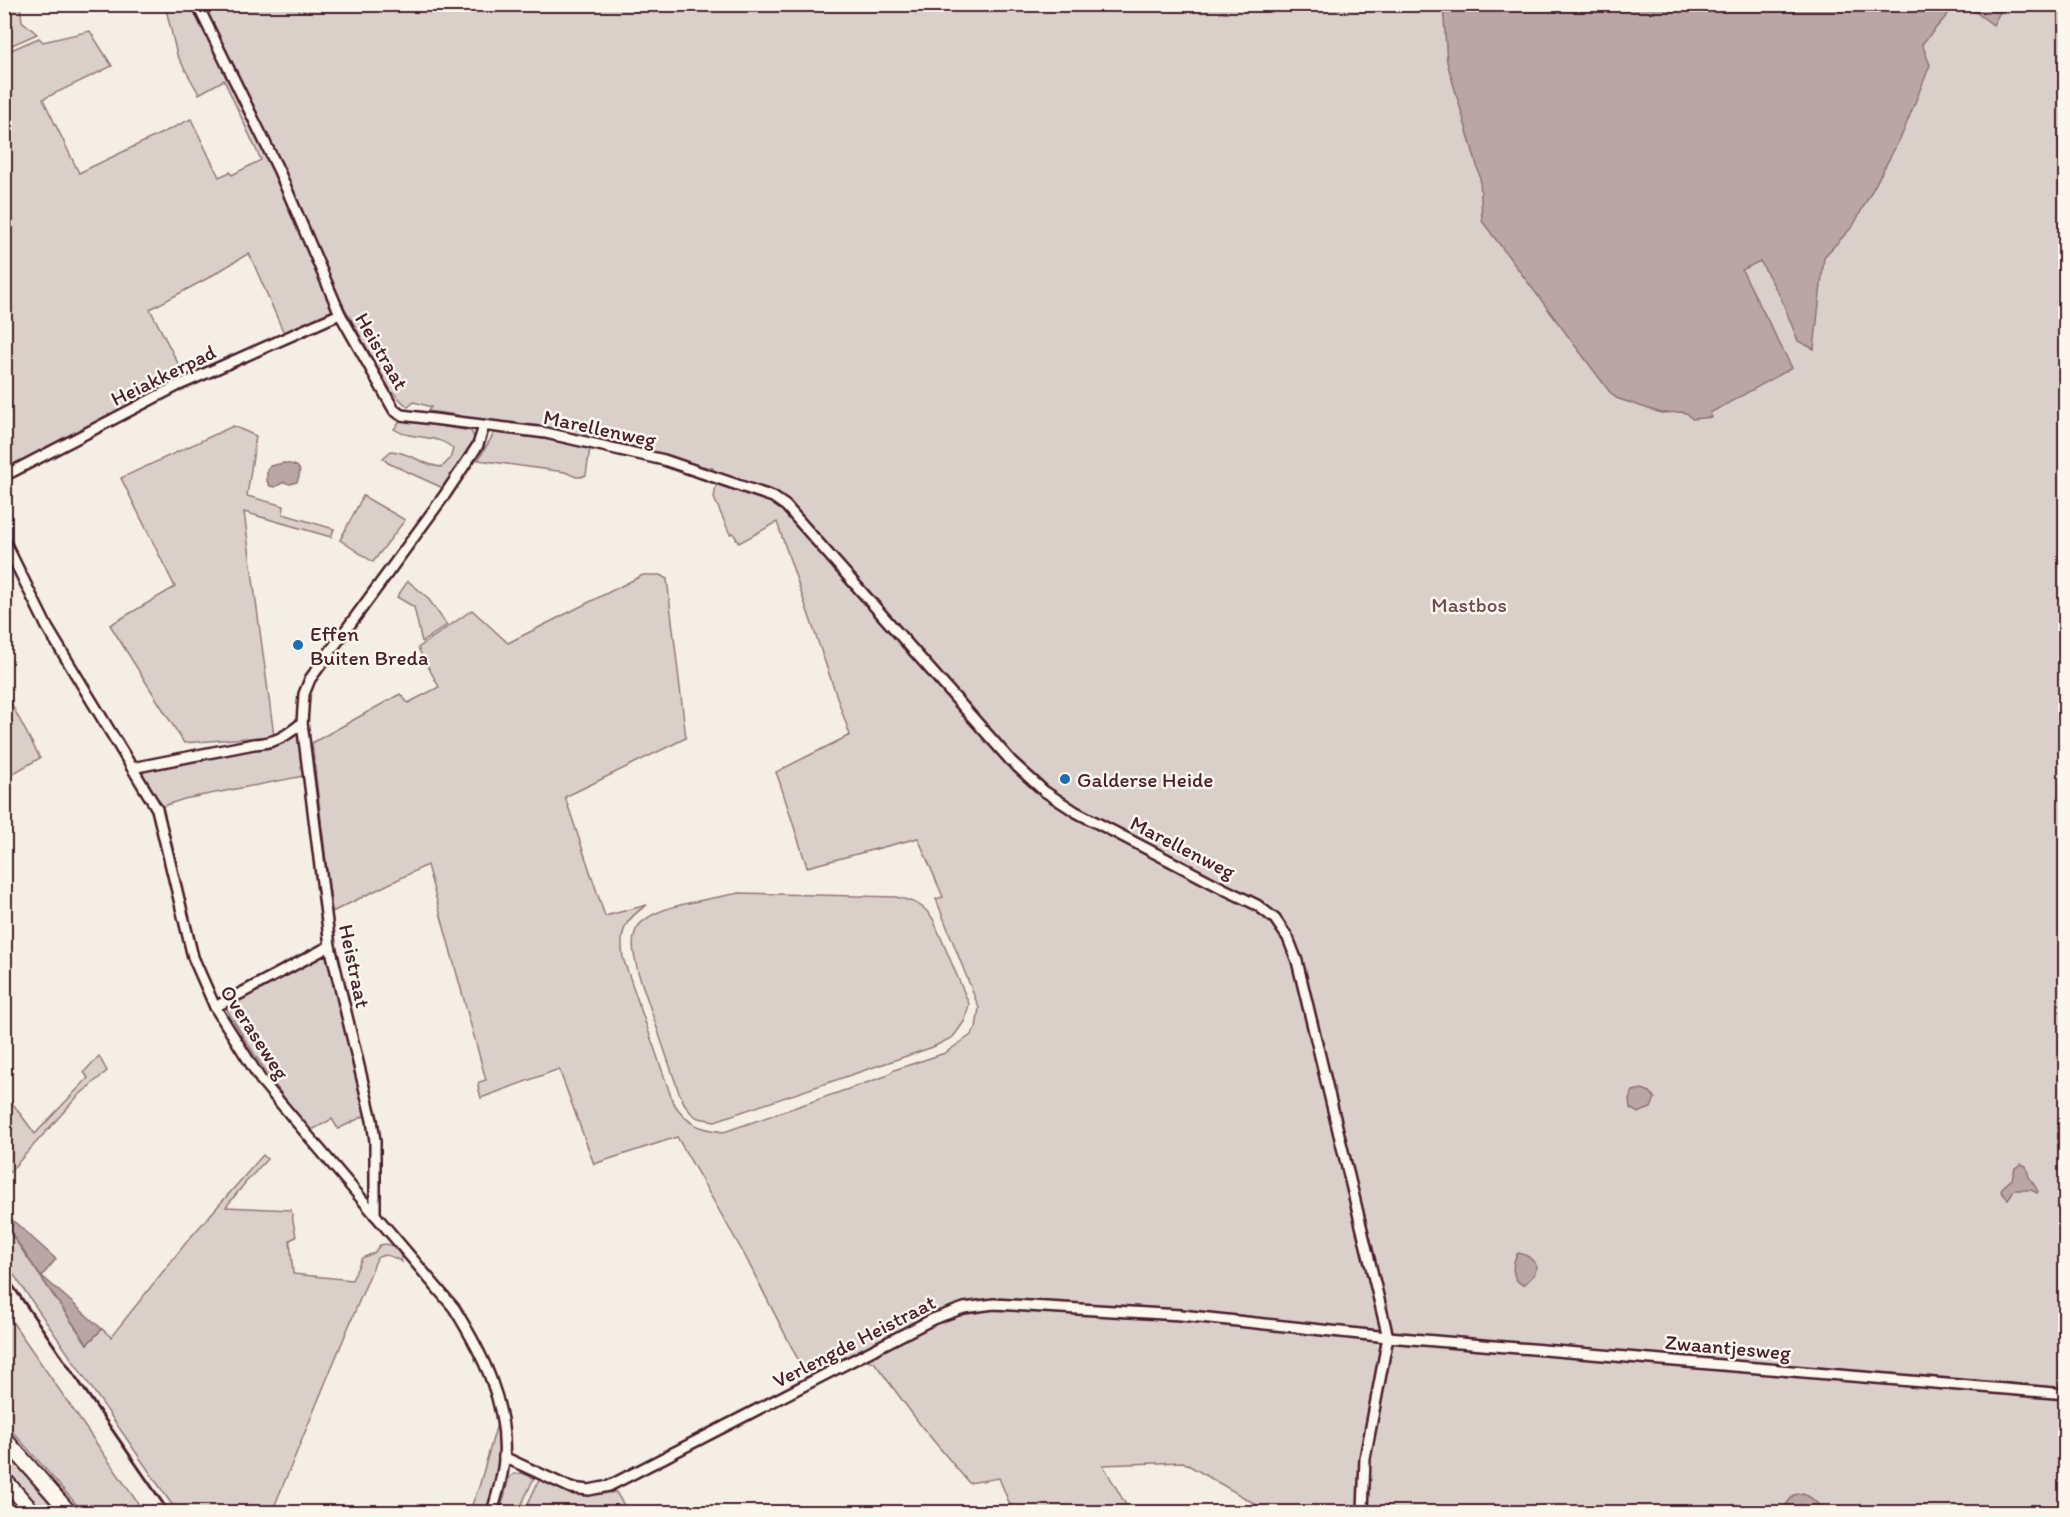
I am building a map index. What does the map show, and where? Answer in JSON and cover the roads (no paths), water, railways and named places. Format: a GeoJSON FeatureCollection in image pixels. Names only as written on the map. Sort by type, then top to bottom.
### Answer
{"type":"FeatureCollection","features":[{"type":"Feature","properties":{"kind":"highway"},"geometry":{"type":"LineString","coordinates":[[4,1438],[69,1512]]}},
{"type":"Feature","properties":{"kind":"highway"},"geometry":{"type":"LineString","coordinates":[[4,1479],[33,1512]]}},
{"type":"Feature","properties":{"kind":"street","name":"Heistraat"},"geometry":{"type":"LineString","coordinates":[[197,4],[279,171],[340,314],[391,404],[400,415],[484,426],[478,445],[444,496],[310,679],[304,694],[302,723],[330,946],[375,1141],[375,1215]]}},
{"type":"Feature","properties":{"kind":"street","name":"Heiakkerpad"},"geometry":{"type":"LineString","coordinates":[[4,476],[177,386],[340,314]]}},
{"type":"Feature","properties":{"kind":"street","name":"Marellenweg"},"geometry":{"type":"LineString","coordinates":[[484,426],[546,433],[664,460],[774,497],[786,506],[1011,761],[1044,791],[1076,812],[1257,905],[1275,919],[1288,938],[1297,961],[1388,1337]]}},
{"type":"Feature","properties":{"kind":"street","name":"Overaseweg"},"geometry":{"type":"LineString","coordinates":[[4,540],[47,627],[157,809],[193,957],[215,1007],[261,1080],[454,1308],[477,1345],[490,1375],[501,1416],[504,1457],[500,1485],[492,1512]]}},
{"type":"Feature","properties":{"kind":"street"},"geometry":{"type":"LineString","coordinates":[[132,768],[254,744],[270,743],[289,734],[302,723]]}},
{"type":"Feature","properties":{"kind":"street"},"geometry":{"type":"LineString","coordinates":[[215,1007],[330,946]]}},
{"type":"Feature","properties":{"kind":"street","name":"Verlengde Heistraat"},"geometry":{"type":"LineString","coordinates":[[504,1457],[571,1488],[589,1490],[609,1486],[933,1319],[974,1306],[994,1304],[1180,1316],[1388,1337]]}},
{"type":"Feature","properties":{"kind":"street"},"geometry":{"type":"LineString","coordinates":[[1363,1512],[1365,1458],[1388,1337]]}},
{"type":"Feature","properties":{"kind":"street","name":"Zwaantjesweg"},"geometry":{"type":"LineString","coordinates":[[1388,1337],[2066,1394]]}},
{"type":"Feature","properties":{"kind":"railway"},"geometry":{"type":"LineString","coordinates":[[4,1273],[169,1512]]}},
{"type":"Feature","properties":{"kind":"place","name":"Effen Buiten Breda"},"geometry":{"type":"Point","coordinates":[298,645]}},
{"type":"Feature","properties":{"kind":"place","name":"Galderse Heide"},"geometry":{"type":"Point","coordinates":[1065,779]}},
{"type":"Feature","properties":{"kind":"park label","name":"Mastbos"},"geometry":{"type":"Point","coordinates":[1469,604]}}]}
